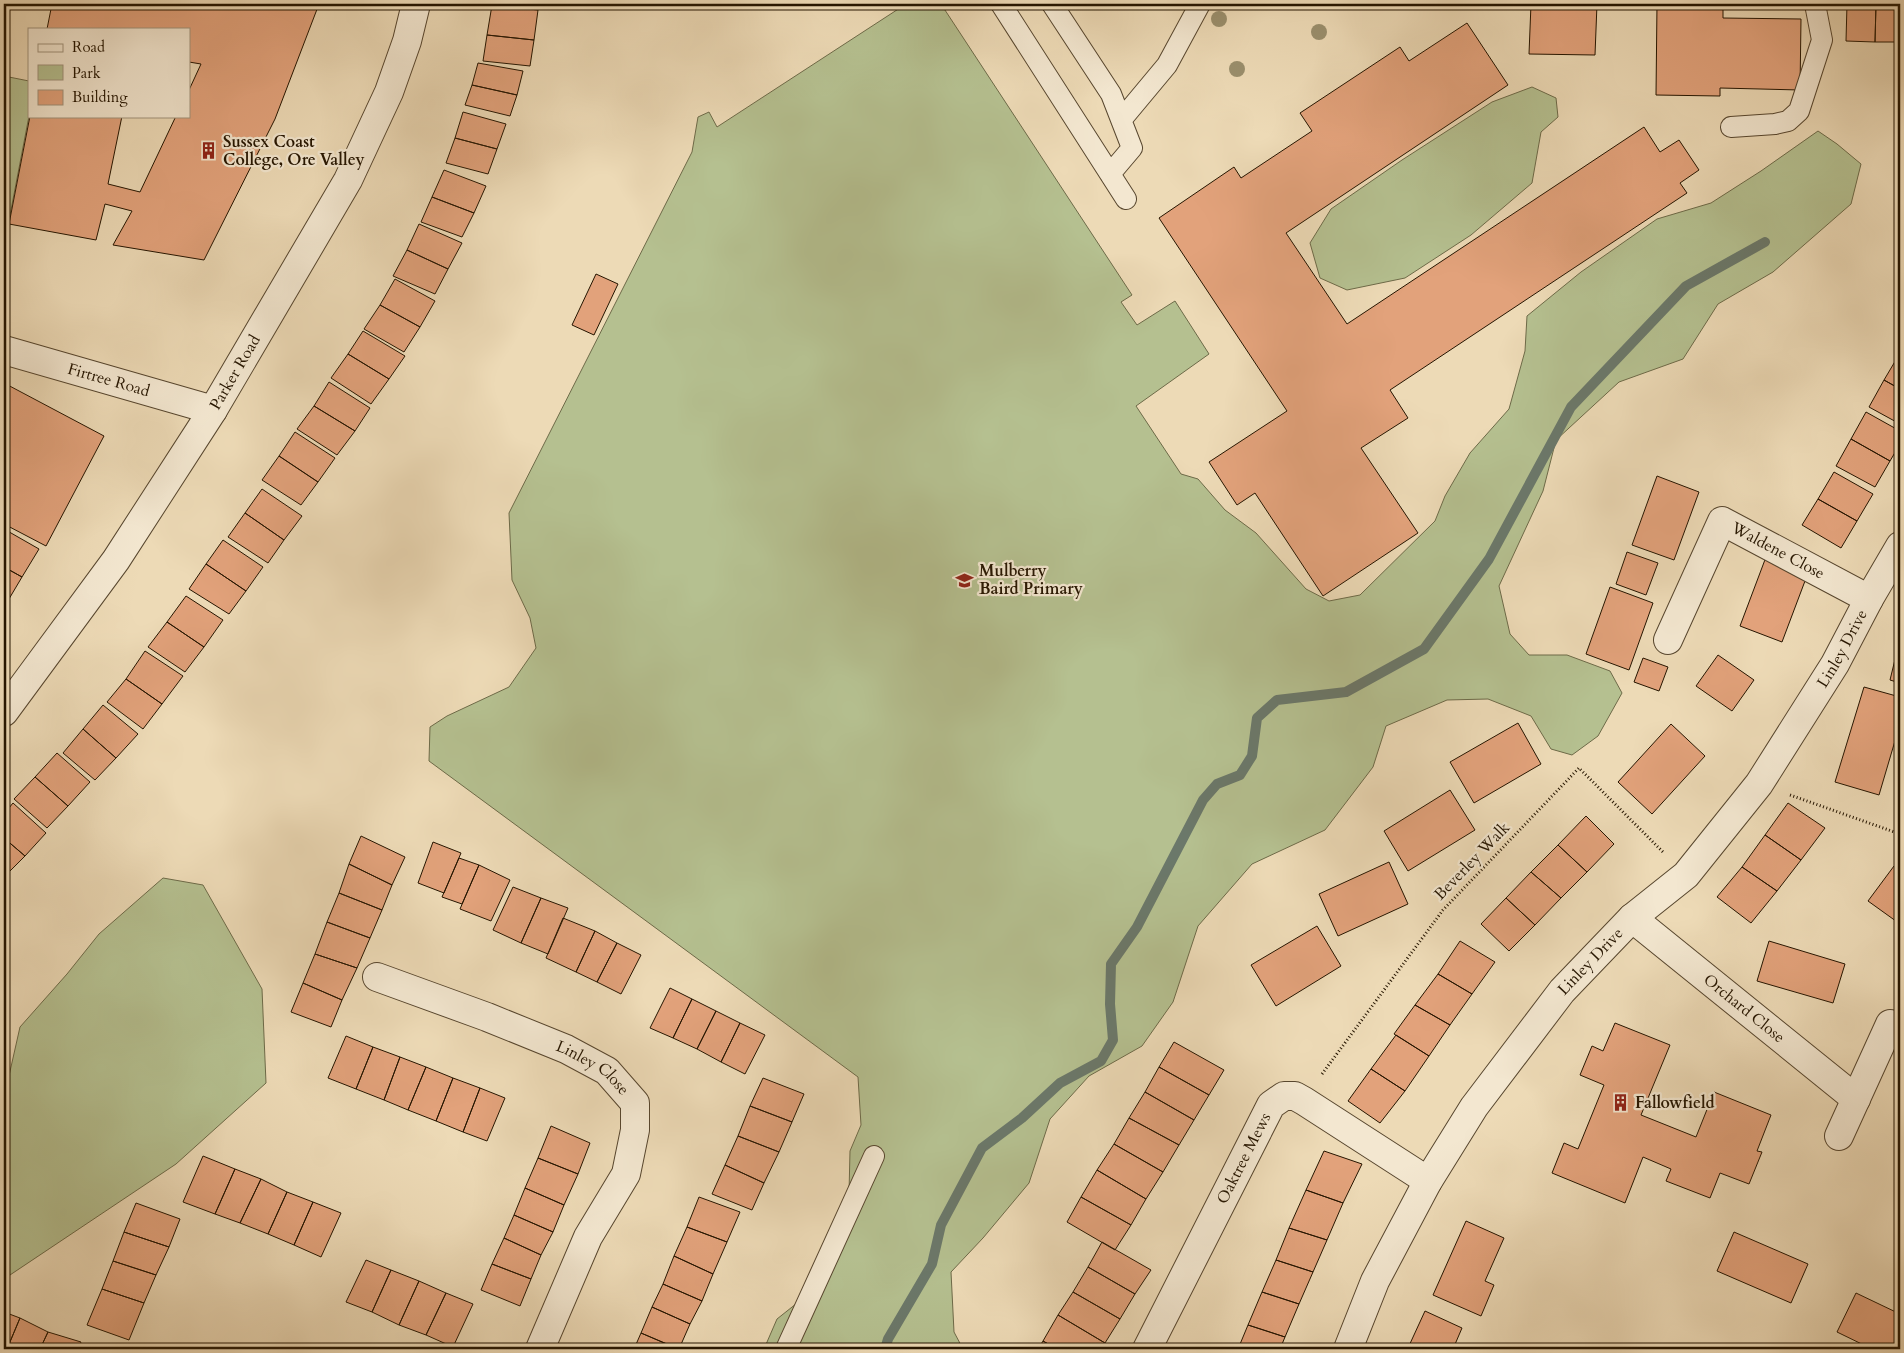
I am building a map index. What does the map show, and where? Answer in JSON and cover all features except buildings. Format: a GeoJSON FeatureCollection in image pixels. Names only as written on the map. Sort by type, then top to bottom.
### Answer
{"type":"FeatureCollection","features":[{"type":"Feature","properties":{"kind":"street","name":"Parker Road"},"geometry":{"type":"LineString","coordinates":[[4,712],[116,560],[213,410],[348,180],[389,92],[407,41],[416,4]]}},
{"type":"Feature","properties":{"kind":"street","name":"Firtree Road"},"geometry":{"type":"LineString","coordinates":[[4,350],[213,410]]}},
{"type":"Feature","properties":{"kind":"street","name":"Waldene Close"},"geometry":{"type":"LineString","coordinates":[[1668,640],[1722,521],[1869,599]]}},
{"type":"Feature","properties":{"kind":"street","name":"Linley Drive"},"geometry":{"type":"LineString","coordinates":[[1348,1349],[1375,1281],[1428,1181],[1474,1107],[1562,991],[1632,918],[1686,875],[1759,784],[1836,664],[1869,599],[1899,550]]}},
{"type":"Feature","properties":{"kind":"street","name":"Orchard Close"},"geometry":{"type":"LineString","coordinates":[[1632,918],[1856,1099]]}},
{"type":"Feature","properties":{"kind":"street","name":"Linley Close"},"geometry":{"type":"LineString","coordinates":[[377,977],[487,1017],[566,1049],[607,1071],[635,1102],[635,1130],[626,1174],[588,1237],[540,1349]]}},
{"type":"Feature","properties":{"kind":"street"},"geometry":{"type":"LineString","coordinates":[[1839,1136],[1890,1024]]}},
{"type":"Feature","properties":{"kind":"street","name":"Oaktree Mews"},"geometry":{"type":"LineString","coordinates":[[1147,1349],[1272,1106],[1284,1096],[1295,1096],[1304,1101],[1428,1181]]}},
{"type":"Feature","properties":{"kind":"lane"},"geometry":{"type":"LineString","coordinates":[[1001,4],[1126,198]]}},
{"type":"Feature","properties":{"kind":"lane"},"geometry":{"type":"LineString","coordinates":[[1052,4],[1111,94],[1122,118],[1132,148],[1110,174]]}},
{"type":"Feature","properties":{"kind":"lane"},"geometry":{"type":"LineString","coordinates":[[1122,118],[1166,65],[1200,4]]}},
{"type":"Feature","properties":{"kind":"lane"},"geometry":{"type":"LineString","coordinates":[[1731,127],[1775,124],[1788,121],[1799,111],[1822,40],[1815,4]]}},
{"type":"Feature","properties":{"kind":"lane"},"geometry":{"type":"LineString","coordinates":[[786,1349],[874,1156]]}},
{"type":"Feature","properties":{"kind":"path","name":"Beverley Walk"},"geometry":{"type":"LineString","coordinates":[[1304,1101],[1334,1057],[1443,910],[1579,768],[1686,875]]}},
{"type":"Feature","properties":{"kind":"path"},"geometry":{"type":"LineString","coordinates":[[1759,784],[1900,834]]}},
{"type":"Feature","properties":{"kind":"green space","name":"Mulberry Baird Primary"},"geometry":{"type":"Polygon","coordinates":[[[906,4],[941,4],[1132,295],[1121,302],[1137,325],[1175,301],[1209,354],[1136,406],[1181,474],[1198,479],[1225,510],[1256,533],[1306,589],[1329,601],[1360,595],[1435,521],[1445,496],[1470,453],[1509,409],[1525,351],[1527,316],[1581,272],[1657,219],[1711,203],[1818,131],[1861,164],[1851,204],[1773,272],[1718,304],[1683,359],[1619,382],[1556,440],[1543,491],[1499,586],[1510,634],[1529,655],[1567,655],[1610,671],[1622,693],[1598,736],[1572,755],[1551,749],[1531,716],[1488,699],[1447,700],[1386,726],[1373,767],[1325,830],[1252,864],[1198,926],[1173,1002],[1142,1046],[1089,1076],[1050,1119],[1029,1183],[983,1238],[951,1272],[954,1332],[963,1349],[764,1349],[777,1319],[826,1280],[848,1236],[850,1151],[861,1125],[858,1077],[429,761],[430,727],[447,716],[509,687],[536,648],[530,618],[512,580],[509,513],[692,152],[698,117],[709,112],[717,127],[906,4]]]}},
{"type":"Feature","properties":{"kind":"green space"},"geometry":{"type":"Polygon","coordinates":[[[4,76],[28,81],[29,118],[6,236],[4,236],[4,76]]]}},
{"type":"Feature","properties":{"kind":"green space"},"geometry":{"type":"Polygon","coordinates":[[[1532,87],[1556,98],[1558,117],[1541,132],[1532,183],[1471,235],[1405,278],[1347,290],[1320,278],[1310,243],[1331,209],[1402,160],[1492,102],[1532,87]]]}},
{"type":"Feature","properties":{"kind":"green space"},"geometry":{"type":"Polygon","coordinates":[[[163,878],[203,885],[262,989],[266,1083],[176,1164],[4,1279],[4,1098],[20,1027],[67,974],[99,934],[163,878]]]}},
{"type":"Feature","properties":{"kind":"waterway"},"geometry":{"type":"LineString","coordinates":[[885,1349],[888,1339],[932,1264],[941,1225],[982,1148],[1022,1118],[1060,1083],[1101,1061],[1113,1040],[1110,1004],[1111,964],[1137,927],[1203,800],[1217,784],[1240,775],[1252,756],[1257,718],[1277,700],[1346,692],[1424,649],[1489,559],[1571,407],[1686,286],[1765,242]]}},
{"type":"Feature","properties":{"kind":"place","name":"Sussex Coast College, Ore Valley"},"geometry":{"type":"Point","coordinates":[209,151]}},
{"type":"Feature","properties":{"kind":"place","name":"Mulberry Baird Primary"},"geometry":{"type":"Point","coordinates":[965,580]}},
{"type":"Feature","properties":{"kind":"place","name":"Fallowfield"},"geometry":{"type":"Point","coordinates":[1621,1103]}}]}
